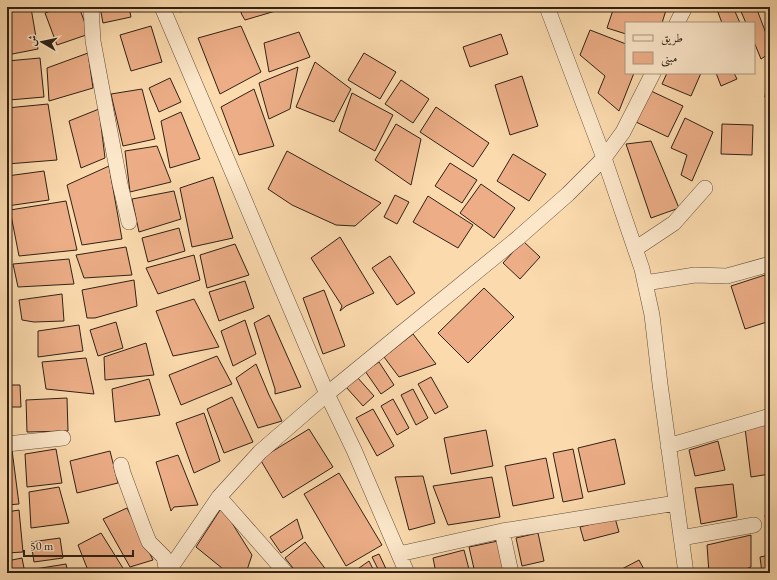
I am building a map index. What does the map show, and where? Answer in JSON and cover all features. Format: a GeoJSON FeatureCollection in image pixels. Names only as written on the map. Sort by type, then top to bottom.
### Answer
{"type":"FeatureCollection","features":[{"type":"Feature","properties":{"kind":"street"},"geometry":{"type":"LineString","coordinates":[[91,7],[94,41],[107,120],[129,222]]}},
{"type":"Feature","properties":{"kind":"street"},"geometry":{"type":"LineString","coordinates":[[162,7],[327,394],[354,450],[407,573]]}},
{"type":"Feature","properties":{"kind":"street"},"geometry":{"type":"LineString","coordinates":[[547,7],[604,158],[642,269],[652,315],[668,446],[686,573]]}},
{"type":"Feature","properties":{"kind":"street"},"geometry":{"type":"LineString","coordinates":[[678,22],[685,7]]}},
{"type":"Feature","properties":{"kind":"street"},"geometry":{"type":"LineString","coordinates":[[167,573],[219,497],[260,452],[327,394],[518,238],[568,194],[604,158],[623,132],[652,74]]}},
{"type":"Feature","properties":{"kind":"street"},"geometry":{"type":"LineString","coordinates":[[635,249],[674,223],[705,188]]}},
{"type":"Feature","properties":{"kind":"street"},"geometry":{"type":"LineString","coordinates":[[645,283],[696,275],[727,276],[770,264]]}},
{"type":"Feature","properties":{"kind":"street"},"geometry":{"type":"LineString","coordinates":[[668,446],[770,416]]}},
{"type":"Feature","properties":{"kind":"street"},"geometry":{"type":"LineString","coordinates":[[7,444],[64,438]]}},
{"type":"Feature","properties":{"kind":"street"},"geometry":{"type":"LineString","coordinates":[[121,464],[143,527],[150,542],[164,557],[167,573]]}},
{"type":"Feature","properties":{"kind":"street"},"geometry":{"type":"LineString","coordinates":[[219,497],[286,573]]}},
{"type":"Feature","properties":{"kind":"street"},"geometry":{"type":"LineString","coordinates":[[399,554],[502,531],[676,503]]}},
{"type":"Feature","properties":{"kind":"street"},"geometry":{"type":"LineString","coordinates":[[681,538],[754,525]]}},
{"type":"Feature","properties":{"kind":"street"},"geometry":{"type":"LineString","coordinates":[[502,531],[511,573]]}},
{"type":"Feature","properties":{"kind":"building"},"geometry":{"type":"Polygon","coordinates":[[[61,7],[79,7],[89,34],[57,45],[45,13],[61,7]]]}},
{"type":"Feature","properties":{"kind":"building"},"geometry":{"type":"Polygon","coordinates":[[[100,7],[129,7],[131,17],[103,23],[100,7]]]}},
{"type":"Feature","properties":{"kind":"building"},"geometry":{"type":"Polygon","coordinates":[[[178,7],[197,7],[180,12],[178,7]]]}},
{"type":"Feature","properties":{"kind":"building"},"geometry":{"type":"Polygon","coordinates":[[[239,7],[278,7],[279,10],[245,20],[239,7]]]}},
{"type":"Feature","properties":{"kind":"building"},"geometry":{"type":"Polygon","coordinates":[[[614,7],[667,7],[662,22],[625,22],[625,34],[607,28],[614,7]]]}},
{"type":"Feature","properties":{"kind":"building"},"geometry":{"type":"Polygon","coordinates":[[[716,7],[733,7],[740,22],[722,22],[716,7]]]}},
{"type":"Feature","properties":{"kind":"building"},"geometry":{"type":"Polygon","coordinates":[[[739,7],[756,7],[770,44],[770,53],[761,59],[755,44],[755,22],[746,22],[739,7]]]}},
{"type":"Feature","properties":{"kind":"building"},"geometry":{"type":"Polygon","coordinates":[[[31,8],[38,49],[7,55],[7,13],[31,8]]]}},
{"type":"Feature","properties":{"kind":"building"},"geometry":{"type":"Polygon","coordinates":[[[151,26],[162,62],[131,71],[120,35],[151,26]]]}},
{"type":"Feature","properties":{"kind":"building"},"geometry":{"type":"Polygon","coordinates":[[[241,26],[261,72],[220,94],[198,38],[241,26]]]}},
{"type":"Feature","properties":{"kind":"building"},"geometry":{"type":"Polygon","coordinates":[[[590,30],[625,44],[625,74],[634,74],[619,111],[598,93],[605,76],[580,55],[590,30]]]}},
{"type":"Feature","properties":{"kind":"building"},"geometry":{"type":"Polygon","coordinates":[[[299,32],[310,57],[269,72],[264,43],[299,32]]]}},
{"type":"Feature","properties":{"kind":"building"},"geometry":{"type":"Polygon","coordinates":[[[501,34],[508,54],[470,67],[463,47],[501,34]]]}},
{"type":"Feature","properties":{"kind":"building"},"geometry":{"type":"Polygon","coordinates":[[[88,53],[93,88],[49,101],[47,68],[88,53]]]}},
{"type":"Feature","properties":{"kind":"building"},"geometry":{"type":"Polygon","coordinates":[[[364,53],[396,72],[380,99],[348,80],[364,53]]]}},
{"type":"Feature","properties":{"kind":"building"},"geometry":{"type":"Polygon","coordinates":[[[40,58],[44,97],[9,100],[7,61],[40,58]]]}},
{"type":"Feature","properties":{"kind":"building"},"geometry":{"type":"Polygon","coordinates":[[[315,62],[351,89],[334,122],[296,107],[315,62]]]}},
{"type":"Feature","properties":{"kind":"building"},"geometry":{"type":"Polygon","coordinates":[[[298,67],[290,109],[269,119],[259,83],[298,67]]]}},
{"type":"Feature","properties":{"kind":"building"},"geometry":{"type":"Polygon","coordinates":[[[768,70],[770,70],[770,97],[765,97],[768,70]]]}},
{"type":"Feature","properties":{"kind":"building"},"geometry":{"type":"Polygon","coordinates":[[[667,74],[701,74],[691,96],[662,84],[667,74]]]}},
{"type":"Feature","properties":{"kind":"building"},"geometry":{"type":"Polygon","coordinates":[[[716,74],[734,74],[737,79],[721,86],[716,74]]]}},
{"type":"Feature","properties":{"kind":"building"},"geometry":{"type":"Polygon","coordinates":[[[522,76],[538,126],[510,135],[495,85],[522,76]]]}},
{"type":"Feature","properties":{"kind":"building"},"geometry":{"type":"Polygon","coordinates":[[[170,78],[181,102],[159,112],[149,88],[170,78]]]}},
{"type":"Feature","properties":{"kind":"building"},"geometry":{"type":"Polygon","coordinates":[[[401,80],[429,99],[413,123],[385,104],[401,80]]]}},
{"type":"Feature","properties":{"kind":"building"},"geometry":{"type":"Polygon","coordinates":[[[142,89],[155,139],[123,146],[111,94],[142,89]]]}},
{"type":"Feature","properties":{"kind":"building"},"geometry":{"type":"Polygon","coordinates":[[[254,89],[274,146],[239,155],[221,107],[254,89]]]}},
{"type":"Feature","properties":{"kind":"building"},"geometry":{"type":"Polygon","coordinates":[[[651,91],[683,106],[668,137],[636,122],[651,91]]]}},
{"type":"Feature","properties":{"kind":"building"},"geometry":{"type":"Polygon","coordinates":[[[352,93],[393,115],[375,151],[339,131],[352,93]]]}},
{"type":"Feature","properties":{"kind":"building"},"geometry":{"type":"Polygon","coordinates":[[[48,104],[57,160],[7,164],[7,108],[48,104]]]}},
{"type":"Feature","properties":{"kind":"building"},"geometry":{"type":"Polygon","coordinates":[[[436,107],[489,143],[473,167],[420,132],[436,107]]]}},
{"type":"Feature","properties":{"kind":"building"},"geometry":{"type":"Polygon","coordinates":[[[99,109],[105,158],[81,168],[69,121],[99,109]]]}},
{"type":"Feature","properties":{"kind":"building"},"geometry":{"type":"Polygon","coordinates":[[[181,112],[200,159],[170,168],[161,121],[181,112]]]}},
{"type":"Feature","properties":{"kind":"building"},"geometry":{"type":"Polygon","coordinates":[[[685,118],[713,132],[692,181],[681,175],[687,155],[671,148],[685,118]]]}},
{"type":"Feature","properties":{"kind":"building"},"geometry":{"type":"Polygon","coordinates":[[[396,124],[421,139],[411,185],[375,160],[396,124]]]}},
{"type":"Feature","properties":{"kind":"building"},"geometry":{"type":"Polygon","coordinates":[[[722,124],[753,125],[752,155],[721,154],[722,124]]]}},
{"type":"Feature","properties":{"kind":"building"},"geometry":{"type":"Polygon","coordinates":[[[651,141],[679,208],[651,218],[626,144],[651,141]]]}},
{"type":"Feature","properties":{"kind":"building"},"geometry":{"type":"Polygon","coordinates":[[[157,146],[171,182],[130,192],[125,151],[157,146]]]}},
{"type":"Feature","properties":{"kind":"building"},"geometry":{"type":"Polygon","coordinates":[[[287,151],[381,203],[355,226],[336,225],[292,205],[268,189],[287,151]]]}},
{"type":"Feature","properties":{"kind":"building"},"geometry":{"type":"Polygon","coordinates":[[[513,154],[546,174],[529,201],[497,181],[513,154]]]}},
{"type":"Feature","properties":{"kind":"building"},"geometry":{"type":"Polygon","coordinates":[[[450,163],[477,180],[462,203],[435,186],[450,163]]]}},
{"type":"Feature","properties":{"kind":"building"},"geometry":{"type":"Polygon","coordinates":[[[109,166],[122,239],[82,245],[67,185],[109,166]]]}},
{"type":"Feature","properties":{"kind":"building"},"geometry":{"type":"Polygon","coordinates":[[[44,171],[49,200],[7,206],[7,176],[44,171]]]}},
{"type":"Feature","properties":{"kind":"building"},"geometry":{"type":"Polygon","coordinates":[[[213,177],[233,238],[192,247],[180,188],[213,177]]]}},
{"type":"Feature","properties":{"kind":"building"},"geometry":{"type":"Polygon","coordinates":[[[481,184],[515,208],[494,238],[460,213],[481,184]]]}},
{"type":"Feature","properties":{"kind":"building"},"geometry":{"type":"Polygon","coordinates":[[[174,191],[181,219],[139,232],[132,199],[174,191]]]}},
{"type":"Feature","properties":{"kind":"building"},"geometry":{"type":"Polygon","coordinates":[[[395,195],[409,202],[397,224],[384,217],[395,195]]]}},
{"type":"Feature","properties":{"kind":"building"},"geometry":{"type":"Polygon","coordinates":[[[428,196],[473,225],[458,248],[413,222],[428,196]]]}},
{"type":"Feature","properties":{"kind":"building"},"geometry":{"type":"Polygon","coordinates":[[[66,201],[77,250],[19,256],[10,210],[66,201]]]}},
{"type":"Feature","properties":{"kind":"building"},"geometry":{"type":"Polygon","coordinates":[[[179,228],[185,251],[148,262],[142,238],[179,228]]]}},
{"type":"Feature","properties":{"kind":"building"},"geometry":{"type":"Polygon","coordinates":[[[340,237],[374,293],[346,306],[340,311],[342,306],[311,258],[340,237]]]}},
{"type":"Feature","properties":{"kind":"building"},"geometry":{"type":"Polygon","coordinates":[[[523,241],[540,257],[520,279],[503,263],[523,241]]]}},
{"type":"Feature","properties":{"kind":"building"},"geometry":{"type":"Polygon","coordinates":[[[235,244],[249,275],[207,288],[200,255],[235,244]]]}},
{"type":"Feature","properties":{"kind":"building"},"geometry":{"type":"Polygon","coordinates":[[[126,247],[132,275],[84,278],[76,255],[126,247]]]}},
{"type":"Feature","properties":{"kind":"building"},"geometry":{"type":"Polygon","coordinates":[[[194,255],[200,280],[158,294],[146,268],[194,255]]]}},
{"type":"Feature","properties":{"kind":"building"},"geometry":{"type":"Polygon","coordinates":[[[390,256],[415,293],[397,305],[372,268],[390,256]]]}},
{"type":"Feature","properties":{"kind":"building"},"geometry":{"type":"Polygon","coordinates":[[[69,259],[74,284],[18,287],[13,264],[69,259]]]}},
{"type":"Feature","properties":{"kind":"building"},"geometry":{"type":"Polygon","coordinates":[[[768,274],[770,279],[770,321],[745,329],[731,286],[768,274]]]}},
{"type":"Feature","properties":{"kind":"building"},"geometry":{"type":"Polygon","coordinates":[[[134,280],[137,306],[95,318],[87,318],[82,290],[134,280]]]}},
{"type":"Feature","properties":{"kind":"building"},"geometry":{"type":"Polygon","coordinates":[[[245,281],[254,308],[219,321],[209,292],[245,281]]]}},
{"type":"Feature","properties":{"kind":"building"},"geometry":{"type":"Polygon","coordinates":[[[484,288],[514,317],[468,363],[438,333],[484,288]]]}},
{"type":"Feature","properties":{"kind":"building"},"geometry":{"type":"Polygon","coordinates":[[[324,290],[345,346],[323,354],[303,298],[324,290]]]}},
{"type":"Feature","properties":{"kind":"building"},"geometry":{"type":"Polygon","coordinates":[[[62,294],[64,321],[34,322],[22,320],[19,300],[62,294]]]}},
{"type":"Feature","properties":{"kind":"building"},"geometry":{"type":"Polygon","coordinates":[[[194,299],[219,347],[173,356],[156,311],[194,299]]]}},
{"type":"Feature","properties":{"kind":"building"},"geometry":{"type":"Polygon","coordinates":[[[269,315],[301,387],[275,394],[275,389],[254,323],[269,315]]]}},
{"type":"Feature","properties":{"kind":"building"},"geometry":{"type":"Polygon","coordinates":[[[245,320],[256,354],[233,366],[221,331],[245,320]]]}},
{"type":"Feature","properties":{"kind":"building"},"geometry":{"type":"Polygon","coordinates":[[[116,322],[123,348],[98,356],[90,330],[116,322]]]}},
{"type":"Feature","properties":{"kind":"building"},"geometry":{"type":"Polygon","coordinates":[[[79,325],[83,351],[38,357],[38,331],[79,325]]]}},
{"type":"Feature","properties":{"kind":"building"},"geometry":{"type":"Polygon","coordinates":[[[413,334],[436,364],[399,377],[384,357],[413,334]]]}},
{"type":"Feature","properties":{"kind":"building"},"geometry":{"type":"Polygon","coordinates":[[[146,343],[154,375],[105,380],[104,357],[146,343]]]}},
{"type":"Feature","properties":{"kind":"building"},"geometry":{"type":"Polygon","coordinates":[[[217,356],[232,384],[181,405],[169,375],[217,356]]]}},
{"type":"Feature","properties":{"kind":"building"},"geometry":{"type":"Polygon","coordinates":[[[86,358],[94,394],[46,389],[42,362],[86,358]]]}},
{"type":"Feature","properties":{"kind":"building"},"geometry":{"type":"Polygon","coordinates":[[[379,362],[394,385],[381,394],[365,371],[379,362]]]}},
{"type":"Feature","properties":{"kind":"building"},"geometry":{"type":"Polygon","coordinates":[[[256,364],[282,421],[258,428],[236,378],[256,364]]]}},
{"type":"Feature","properties":{"kind":"building"},"geometry":{"type":"Polygon","coordinates":[[[357,377],[374,396],[363,406],[346,387],[357,377]]]}},
{"type":"Feature","properties":{"kind":"building"},"geometry":{"type":"Polygon","coordinates":[[[431,377],[448,407],[435,414],[418,384],[431,377]]]}},
{"type":"Feature","properties":{"kind":"building"},"geometry":{"type":"Polygon","coordinates":[[[149,379],[160,415],[115,422],[112,389],[149,379]]]}},
{"type":"Feature","properties":{"kind":"building"},"geometry":{"type":"Polygon","coordinates":[[[7,385],[20,385],[21,407],[7,407],[7,385]]]}},
{"type":"Feature","properties":{"kind":"building"},"geometry":{"type":"Polygon","coordinates":[[[413,389],[428,418],[416,425],[401,395],[413,389]]]}},
{"type":"Feature","properties":{"kind":"building"},"geometry":{"type":"Polygon","coordinates":[[[232,397],[253,442],[224,453],[207,409],[232,397]]]}},
{"type":"Feature","properties":{"kind":"building"},"geometry":{"type":"Polygon","coordinates":[[[67,398],[68,431],[27,432],[26,400],[67,398]]]}},
{"type":"Feature","properties":{"kind":"building"},"geometry":{"type":"Polygon","coordinates":[[[393,399],[409,428],[397,435],[381,406],[393,399]]]}},
{"type":"Feature","properties":{"kind":"building"},"geometry":{"type":"Polygon","coordinates":[[[373,409],[394,446],[377,456],[356,418],[373,409]]]}},
{"type":"Feature","properties":{"kind":"building"},"geometry":{"type":"Polygon","coordinates":[[[204,413],[220,461],[194,473],[176,423],[204,413]]]}},
{"type":"Feature","properties":{"kind":"building"},"geometry":{"type":"Polygon","coordinates":[[[770,421],[770,474],[751,477],[745,428],[770,421]]]}},
{"type":"Feature","properties":{"kind":"building"},"geometry":{"type":"Polygon","coordinates":[[[309,429],[333,467],[283,498],[260,459],[309,429]]]}},
{"type":"Feature","properties":{"kind":"building"},"geometry":{"type":"Polygon","coordinates":[[[486,430],[493,466],[451,474],[444,438],[486,430]]]}},
{"type":"Feature","properties":{"kind":"building"},"geometry":{"type":"Polygon","coordinates":[[[615,439],[625,484],[588,492],[578,448],[615,439]]]}},
{"type":"Feature","properties":{"kind":"building"},"geometry":{"type":"Polygon","coordinates":[[[718,441],[725,470],[695,476],[689,450],[718,441]]]}},
{"type":"Feature","properties":{"kind":"building"},"geometry":{"type":"Polygon","coordinates":[[[56,449],[62,483],[27,487],[25,454],[56,449]]]}},
{"type":"Feature","properties":{"kind":"building"},"geometry":{"type":"Polygon","coordinates":[[[573,449],[583,498],[563,502],[553,453],[573,449]]]}},
{"type":"Feature","properties":{"kind":"building"},"geometry":{"type":"Polygon","coordinates":[[[12,450],[19,504],[7,505],[7,451],[12,450]]]}},
{"type":"Feature","properties":{"kind":"building"},"geometry":{"type":"Polygon","coordinates":[[[110,451],[118,483],[77,493],[70,461],[110,451]]]}},
{"type":"Feature","properties":{"kind":"building"},"geometry":{"type":"Polygon","coordinates":[[[178,455],[198,505],[174,507],[171,511],[156,462],[178,455]]]}},
{"type":"Feature","properties":{"kind":"building"},"geometry":{"type":"Polygon","coordinates":[[[546,458],[554,498],[513,506],[505,466],[546,458]]]}},
{"type":"Feature","properties":{"kind":"building"},"geometry":{"type":"Polygon","coordinates":[[[339,473],[382,545],[346,566],[304,494],[339,473]]]}},
{"type":"Feature","properties":{"kind":"building"},"geometry":{"type":"Polygon","coordinates":[[[423,476],[435,523],[409,530],[395,477],[423,476]]]}},
{"type":"Feature","properties":{"kind":"building"},"geometry":{"type":"Polygon","coordinates":[[[492,477],[500,517],[448,525],[433,486],[492,477]]]}},
{"type":"Feature","properties":{"kind":"building"},"geometry":{"type":"Polygon","coordinates":[[[733,484],[737,517],[701,524],[695,488],[733,484]]]}},
{"type":"Feature","properties":{"kind":"building"},"geometry":{"type":"Polygon","coordinates":[[[59,487],[69,523],[31,528],[29,492],[59,487]]]}},
{"type":"Feature","properties":{"kind":"building"},"geometry":{"type":"Polygon","coordinates":[[[222,507],[252,555],[246,573],[228,573],[196,547],[222,507]]]}},
{"type":"Feature","properties":{"kind":"building"},"geometry":{"type":"Polygon","coordinates":[[[127,508],[153,560],[130,567],[103,519],[127,508]]]}},
{"type":"Feature","properties":{"kind":"building"},"geometry":{"type":"Polygon","coordinates":[[[19,510],[23,552],[7,553],[7,512],[19,510]]]}},
{"type":"Feature","properties":{"kind":"building"},"geometry":{"type":"Polygon","coordinates":[[[770,514],[770,527],[767,528],[765,515],[770,514]]]}},
{"type":"Feature","properties":{"kind":"building"},"geometry":{"type":"Polygon","coordinates":[[[615,518],[619,532],[584,541],[580,527],[615,518]]]}},
{"type":"Feature","properties":{"kind":"building"},"geometry":{"type":"Polygon","coordinates":[[[297,519],[303,538],[281,553],[270,537],[297,519]]]}},
{"type":"Feature","properties":{"kind":"building"},"geometry":{"type":"Polygon","coordinates":[[[101,533],[126,573],[89,573],[78,545],[101,533]]]}},
{"type":"Feature","properties":{"kind":"building"},"geometry":{"type":"Polygon","coordinates":[[[538,533],[544,561],[522,566],[516,538],[538,533]]]}},
{"type":"Feature","properties":{"kind":"building"},"geometry":{"type":"Polygon","coordinates":[[[751,535],[751,567],[735,573],[709,573],[707,545],[751,535]]]}},
{"type":"Feature","properties":{"kind":"building"},"geometry":{"type":"Polygon","coordinates":[[[768,535],[770,535],[769,553],[768,535]]]}},
{"type":"Feature","properties":{"kind":"building"},"geometry":{"type":"Polygon","coordinates":[[[60,538],[63,558],[34,562],[31,542],[60,538]]]}},
{"type":"Feature","properties":{"kind":"building"},"geometry":{"type":"Polygon","coordinates":[[[498,541],[504,571],[497,573],[475,573],[469,547],[498,541]]]}},
{"type":"Feature","properties":{"kind":"building"},"geometry":{"type":"Polygon","coordinates":[[[305,542],[327,571],[325,573],[297,573],[285,558],[305,542]]]}},
{"type":"Feature","properties":{"kind":"building"},"geometry":{"type":"Polygon","coordinates":[[[464,550],[470,573],[436,573],[433,558],[464,550]]]}},
{"type":"Feature","properties":{"kind":"building"},"geometry":{"type":"Polygon","coordinates":[[[379,554],[388,573],[380,573],[372,557],[379,554]]]}},
{"type":"Feature","properties":{"kind":"building"},"geometry":{"type":"Polygon","coordinates":[[[770,555],[770,573],[762,573],[760,557],[770,555]]]}},
{"type":"Feature","properties":{"kind":"building"},"geometry":{"type":"Polygon","coordinates":[[[22,558],[25,573],[7,573],[7,561],[22,558]]]}},
{"type":"Feature","properties":{"kind":"building"},"geometry":{"type":"Polygon","coordinates":[[[639,560],[646,573],[622,573],[620,570],[639,560]]]}},
{"type":"Feature","properties":{"kind":"building"},"geometry":{"type":"Polygon","coordinates":[[[369,561],[375,573],[352,573],[369,561]]]}},
{"type":"Feature","properties":{"kind":"building"},"geometry":{"type":"Polygon","coordinates":[[[66,564],[68,573],[36,573],[35,569],[66,564]]]}}]}
